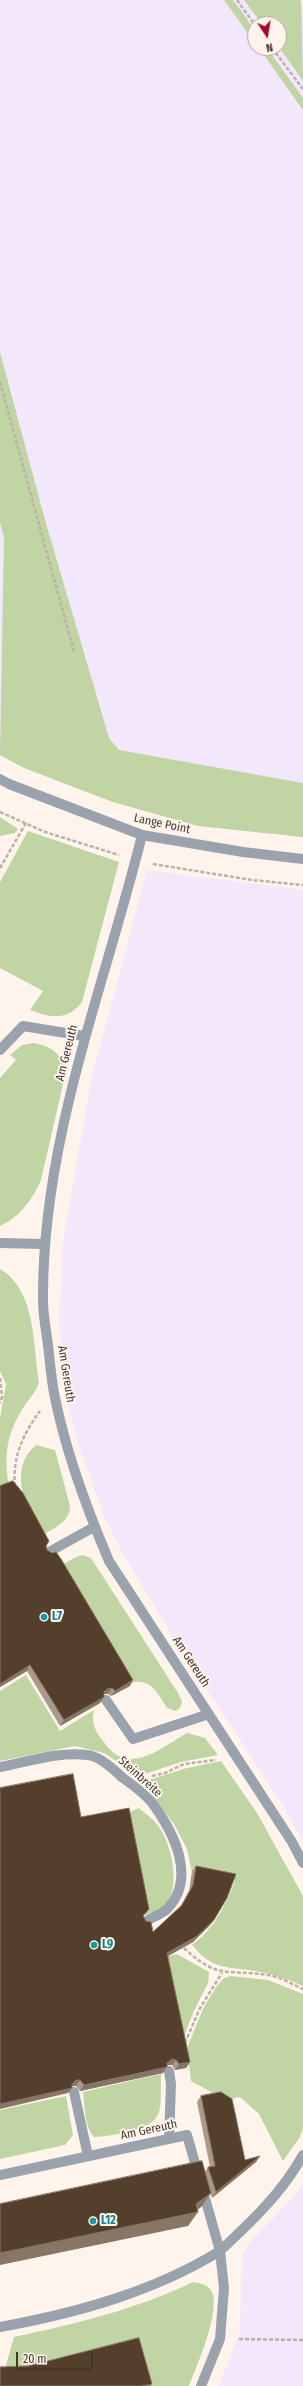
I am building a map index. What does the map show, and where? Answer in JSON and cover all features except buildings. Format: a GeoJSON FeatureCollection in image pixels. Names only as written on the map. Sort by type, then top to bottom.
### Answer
{"type":"FeatureCollection","features":[{"type":"Feature","properties":{"kind":"street","name":"Lange Point"},"geometry":{"type":"LineString","coordinates":[[0,779],[9,784],[142,835],[243,852],[303,859]]}},
{"type":"Feature","properties":{"kind":"street","name":"Am Gereuth"},"geometry":{"type":"LineString","coordinates":[[142,835],[84,1036],[67,1106],[50,1200],[44,1244],[43,1302],[54,1393],[66,1442],[94,1526],[109,1560],[292,1842],[303,1863]]}},
{"type":"Feature","properties":{"kind":"street"},"geometry":{"type":"LineString","coordinates":[[0,1050],[23,1026],[84,1036]]}},
{"type":"Feature","properties":{"kind":"street"},"geometry":{"type":"LineString","coordinates":[[0,1244],[44,1244]]}},
{"type":"Feature","properties":{"kind":"street"},"geometry":{"type":"LineString","coordinates":[[49,1552],[94,1526]]}},
{"type":"Feature","properties":{"kind":"street"},"geometry":{"type":"LineString","coordinates":[[106,1700],[133,1739],[209,1714]]}},
{"type":"Feature","properties":{"kind":"street","name":"Steinbreite"},"geometry":{"type":"LineString","coordinates":[[0,1767],[57,1756],[89,1755],[109,1766],[152,1803],[170,1831],[181,1860],[182,1878],[177,1897],[166,1910],[146,1921]]}},
{"type":"Feature","properties":{"kind":"street"},"geometry":{"type":"LineString","coordinates":[[169,2071],[171,2084],[169,2139]]}},
{"type":"Feature","properties":{"kind":"street"},"geometry":{"type":"LineString","coordinates":[[74,2092],[88,2156]]}},
{"type":"Feature","properties":{"kind":"street","name":"Am Gereuth"},"geometry":{"type":"LineString","coordinates":[[0,2175],[187,2135],[220,2251],[224,2288],[220,2339],[201,2386]]}},
{"type":"Feature","properties":{"kind":"street"},"geometry":{"type":"LineString","coordinates":[[0,2327],[53,2318],[106,2302],[189,2270],[220,2251],[264,2210],[292,2175],[303,2155]]}},
{"type":"Feature","properties":{"kind":"path"},"geometry":{"type":"LineString","coordinates":[[237,0],[249,16]]}},
{"type":"Feature","properties":{"kind":"path"},"geometry":{"type":"LineString","coordinates":[[278,56],[303,90]]}},
{"type":"Feature","properties":{"kind":"path"},"geometry":{"type":"LineString","coordinates":[[0,382],[74,652]]}},
{"type":"Feature","properties":{"kind":"path"},"geometry":{"type":"LineString","coordinates":[[0,812],[26,823],[116,855]]}},
{"type":"Feature","properties":{"kind":"path"},"geometry":{"type":"LineString","coordinates":[[1,866],[26,823]]}},
{"type":"Feature","properties":{"kind":"path"},"geometry":{"type":"LineString","coordinates":[[155,864],[252,880],[303,885]]}},
{"type":"Feature","properties":{"kind":"path"},"geometry":{"type":"LineString","coordinates":[[0,1378],[2,1397],[0,1403]]}},
{"type":"Feature","properties":{"kind":"path"},"geometry":{"type":"LineString","coordinates":[[16,1493],[14,1464],[24,1436]]}},
{"type":"Feature","properties":{"kind":"path"},"geometry":{"type":"LineString","coordinates":[[128,1782],[165,1773],[184,1764],[216,1760]]}},
{"type":"Feature","properties":{"kind":"path"},"geometry":{"type":"LineString","coordinates":[[184,1948],[198,1962],[222,1973],[270,1975],[303,1989]]}},
{"type":"Feature","properties":{"kind":"path"},"geometry":{"type":"LineString","coordinates":[[182,2049],[200,2008],[222,1973]]}},
{"type":"Feature","properties":{"kind":"path"},"geometry":{"type":"LineString","coordinates":[[220,2339],[303,2340]]}},
{"type":"Feature","properties":{"kind":"shaded area"},"geometry":{"type":"Polygon","coordinates":[[[0,0],[301,0],[303,9],[303,837],[198,826],[113,802],[24,768],[0,755],[0,0]]]}},
{"type":"Feature","properties":{"kind":"shaded area"},"geometry":{"type":"Polygon","coordinates":[[[147,870],[303,890],[303,1842],[284,1807],[179,1647],[122,1552],[105,1518],[78,1443],[64,1386],[59,1323],[63,1242],[91,1081],[147,870]]]}},
{"type":"Feature","properties":{"kind":"shaded area"},"geometry":{"type":"Polygon","coordinates":[[[303,2183],[303,2386],[219,2386],[240,2331],[242,2254],[249,2243],[290,2201],[303,2183]]]}},
{"type":"Feature","properties":{"kind":"green space"},"geometry":{"type":"Polygon","coordinates":[[[224,0],[233,0],[244,15],[247,19],[247,32],[224,0]]]}},
{"type":"Feature","properties":{"kind":"green space"},"geometry":{"type":"Polygon","coordinates":[[[244,0],[301,0],[303,81],[285,56],[287,56],[287,16],[256,16],[244,0]]]}},
{"type":"Feature","properties":{"kind":"green space"},"geometry":{"type":"Polygon","coordinates":[[[265,56],[273,56],[303,98],[303,110],[265,56]]]}},
{"type":"Feature","properties":{"kind":"green space"},"geometry":{"type":"Polygon","coordinates":[[[0,352],[45,520],[109,738],[119,750],[303,783],[303,837],[198,826],[113,802],[24,768],[0,755],[4,537],[0,523],[0,352]]]}},
{"type":"Feature","properties":{"kind":"green space"},"geometry":{"type":"Polygon","coordinates":[[[0,817],[18,829],[15,833],[0,836],[0,817]]]}},
{"type":"Feature","properties":{"kind":"green space"},"geometry":{"type":"Polygon","coordinates":[[[28,831],[119,862],[82,1002],[77,1008],[65,1015],[45,1015],[30,1010],[43,991],[0,968],[0,882],[28,831]]]}},
{"type":"Feature","properties":{"kind":"green space"},"geometry":{"type":"Polygon","coordinates":[[[33,1043],[40,1044],[54,1051],[61,1059],[66,1071],[41,1180],[30,1201],[25,1207],[14,1218],[0,1226],[0,1078],[16,1060],[10,1055],[22,1045],[33,1043]]]}},
{"type":"Feature","properties":{"kind":"green space"},"geometry":{"type":"Polygon","coordinates":[[[0,1269],[12,1278],[27,1304],[34,1336],[39,1382],[17,1418],[10,1437],[7,1456],[7,1476],[9,1487],[0,1485],[0,1419],[6,1384],[0,1371],[0,1269]]]}},
{"type":"Feature","properties":{"kind":"green space"},"geometry":{"type":"Polygon","coordinates":[[[36,1445],[55,1450],[70,1506],[67,1517],[64,1521],[39,1537],[25,1502],[21,1477],[27,1455],[36,1445]]]}},
{"type":"Feature","properties":{"kind":"green space"},"geometry":{"type":"Polygon","coordinates":[[[83,1555],[91,1558],[178,1693],[182,1701],[180,1708],[176,1711],[167,1708],[157,1692],[149,1685],[144,1682],[131,1683],[60,1566],[76,1557],[83,1555]]]}},
{"type":"Feature","properties":{"kind":"green space"},"geometry":{"type":"Polygon","coordinates":[[[26,1675],[60,1731],[94,1710],[93,1723],[98,1734],[113,1752],[123,1758],[133,1759],[144,1757],[187,1733],[205,1738],[218,1755],[181,1762],[148,1773],[136,1774],[104,1753],[75,1746],[0,1761],[0,1691],[26,1675]]]}},
{"type":"Feature","properties":{"kind":"green space"},"geometry":{"type":"Polygon","coordinates":[[[221,1761],[257,1813],[303,1896],[303,1986],[270,1974],[217,1965],[205,1958],[192,1945],[207,1932],[213,1924],[235,1881],[192,1872],[187,1849],[174,1824],[142,1782],[187,1768],[221,1761]]]}},
{"type":"Feature","properties":{"kind":"green space"},"geometry":{"type":"Polygon","coordinates":[[[139,1808],[152,1818],[166,1840],[173,1865],[174,1878],[169,1900],[154,1912],[145,1915],[125,1814],[139,1808]]]}},
{"type":"Feature","properties":{"kind":"green space"},"geometry":{"type":"Polygon","coordinates":[[[177,1954],[209,1972],[208,1983],[193,2013],[182,2042],[165,1957],[177,1954]]]}},
{"type":"Feature","properties":{"kind":"green space"},"geometry":{"type":"Polygon","coordinates":[[[231,1976],[268,1980],[303,1994],[303,2128],[300,2137],[283,2161],[259,2114],[240,2097],[226,2100],[191,2081],[187,2048],[203,2009],[216,1987],[224,1978],[231,1976]]]}},
{"type":"Feature","properties":{"kind":"green space"},"geometry":{"type":"Polygon","coordinates":[[[161,2074],[160,2106],[159,2113],[155,2119],[149,2124],[127,2132],[94,2137],[88,2127],[83,2092],[161,2074]]]}},
{"type":"Feature","properties":{"kind":"green space"},"geometry":{"type":"Polygon","coordinates":[[[66,2096],[73,2135],[65,2145],[0,2159],[0,2110],[66,2096]]]}},
{"type":"Feature","properties":{"kind":"green space"},"geometry":{"type":"Polygon","coordinates":[[[193,2282],[200,2283],[210,2289],[213,2297],[214,2308],[207,2337],[189,2386],[147,2386],[4,2372],[14,2337],[60,2327],[128,2308],[172,2292],[193,2282]]]}},
{"type":"Feature","properties":{"kind":"place","name":"L7"},"geometry":{"type":"Point","coordinates":[44,1617]}},
{"type":"Feature","properties":{"kind":"place","name":"L9"},"geometry":{"type":"Point","coordinates":[94,1945]}},
{"type":"Feature","properties":{"kind":"place","name":"L12"},"geometry":{"type":"Point","coordinates":[93,2221]}}]}
